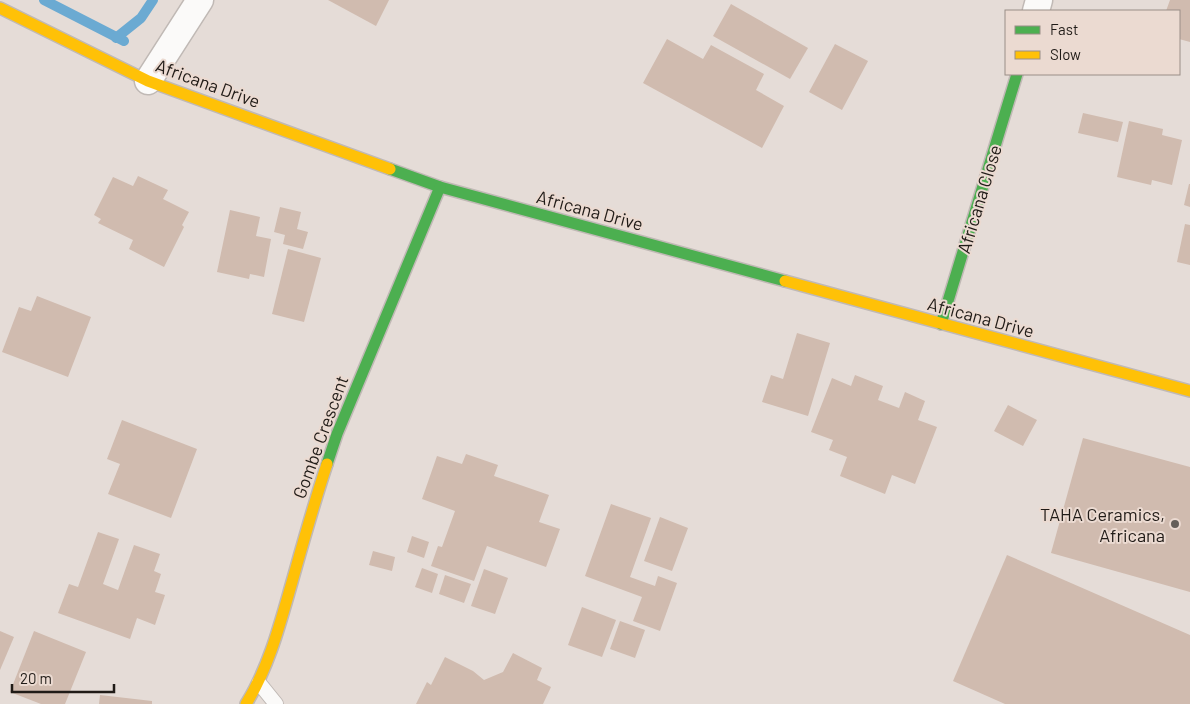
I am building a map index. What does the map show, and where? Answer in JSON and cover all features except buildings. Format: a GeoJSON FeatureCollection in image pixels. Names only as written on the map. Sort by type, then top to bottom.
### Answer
{"type":"FeatureCollection","features":[{"type":"Feature","properties":{"kind":"main road","name":"Africana Drive"},"geometry":{"type":"LineString","coordinates":[[0,8],[148,80],[440,187],[1190,391]]}},
{"type":"Feature","properties":{"kind":"main road","name":"Africana Close"},"geometry":{"type":"LineString","coordinates":[[941,324],[1017,75]]}},
{"type":"Feature","properties":{"kind":"main road","name":"Gombe Crescent"},"geometry":{"type":"LineString","coordinates":[[246,704],[259,683],[277,634],[312,510],[337,434],[440,187]]}},
{"type":"Feature","properties":{"kind":"street"},"geometry":{"type":"LineString","coordinates":[[148,80],[200,0]]}},
{"type":"Feature","properties":{"kind":"lane"},"geometry":{"type":"LineString","coordinates":[[259,683],[276,704]]}},
{"type":"Feature","properties":{"kind":"waterway"},"geometry":{"type":"LineString","coordinates":[[44,0],[124,41]]}},
{"type":"Feature","properties":{"kind":"waterway"},"geometry":{"type":"LineString","coordinates":[[116,38],[141,18],[153,0]]}},
{"type":"Feature","properties":{"kind":"traffic: fast"},"geometry":{"type":"LineString","coordinates":[[941,324],[1017,75]]}},
{"type":"Feature","properties":{"kind":"traffic: fast"},"geometry":{"type":"LineString","coordinates":[[390,169],[440,187],[785,281]]}},
{"type":"Feature","properties":{"kind":"traffic: fast"},"geometry":{"type":"LineString","coordinates":[[327,464],[337,434],[440,187]]}},
{"type":"Feature","properties":{"kind":"traffic: slow"},"geometry":{"type":"LineString","coordinates":[[0,8],[148,81],[390,169]]}},
{"type":"Feature","properties":{"kind":"traffic: slow"},"geometry":{"type":"LineString","coordinates":[[785,281],[1190,391]]}},
{"type":"Feature","properties":{"kind":"traffic: slow"},"geometry":{"type":"LineString","coordinates":[[246,704],[261,675],[273,645],[327,464]]}},
{"type":"Feature","properties":{"kind":"place","name":"TAHA Ceramics, Africana"},"geometry":{"type":"Point","coordinates":[1175,524]}}]}
